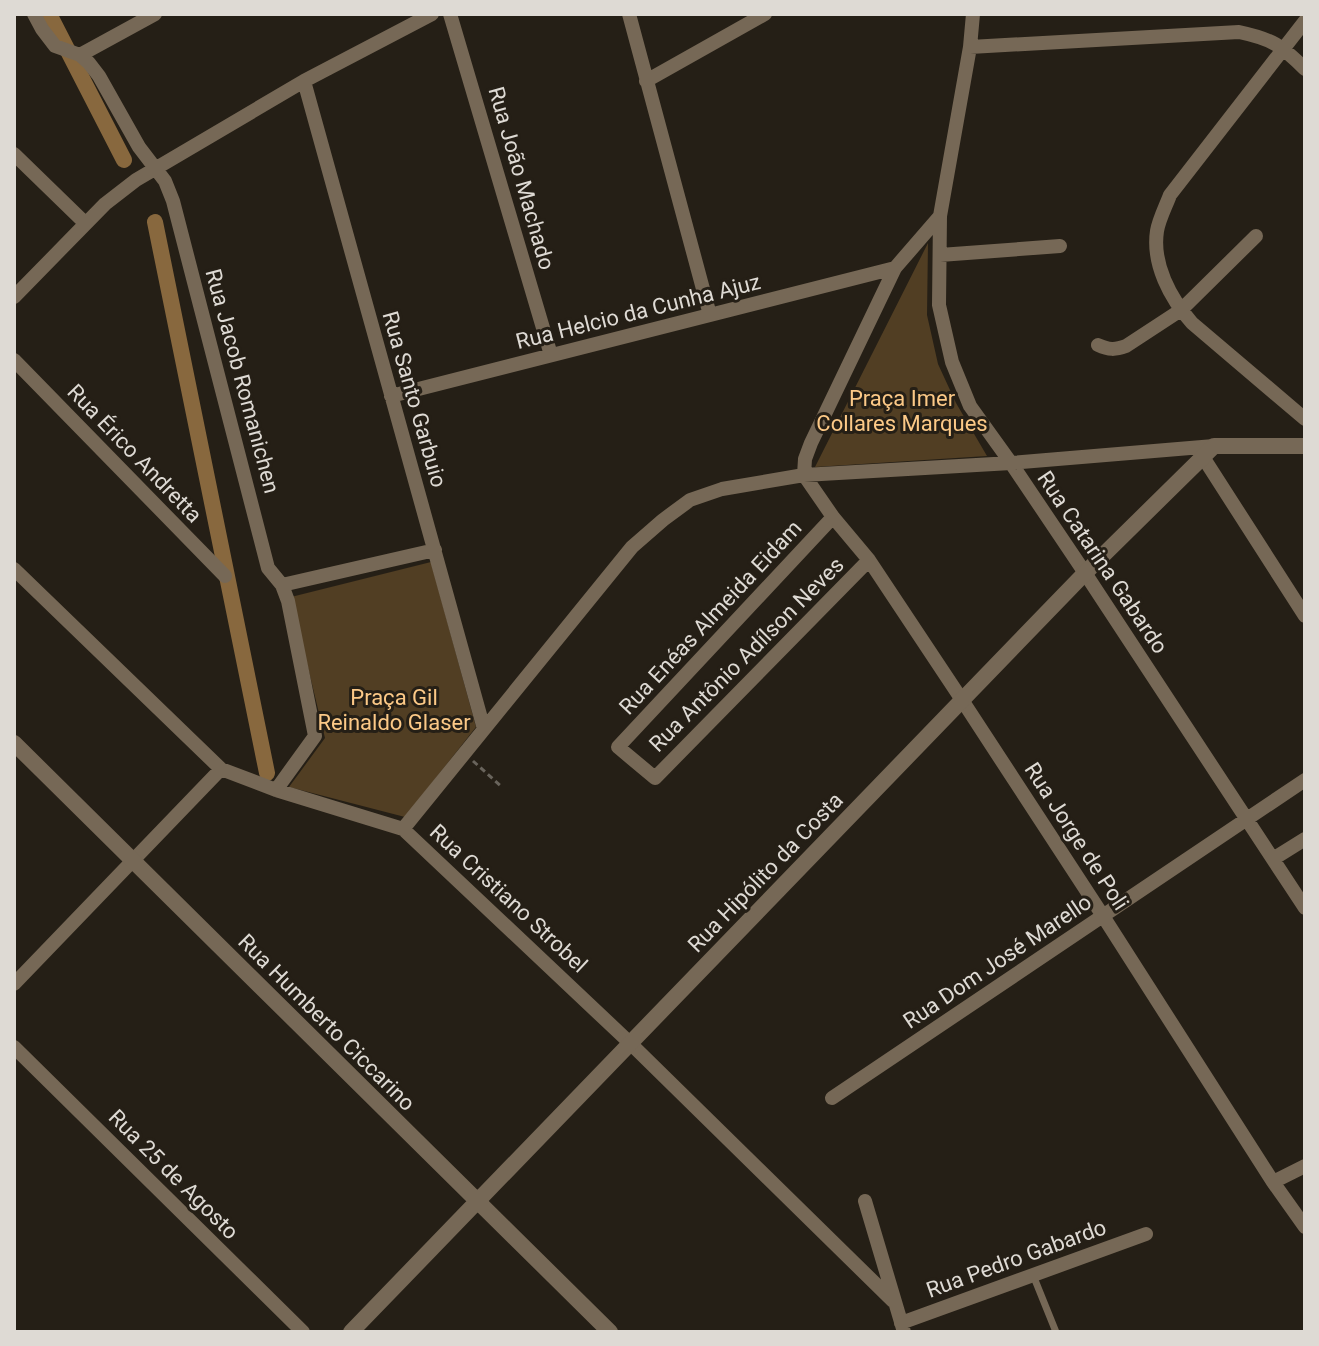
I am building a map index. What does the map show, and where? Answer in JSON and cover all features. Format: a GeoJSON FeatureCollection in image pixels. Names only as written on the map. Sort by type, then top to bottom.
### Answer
{"type":"FeatureCollection","features":[{"type":"Feature","properties":{"kind":"street","name":"Rua Jacob Romanichen"},"geometry":{"type":"LineString","coordinates":[[34,14],[55,46],[89,63],[99,76],[139,147],[165,181],[173,201],[268,568],[282,585],[288,601],[315,736],[276,790]]}},
{"type":"Feature","properties":{"kind":"street"},"geometry":{"type":"LineString","coordinates":[[73,53],[155,14]]}},
{"type":"Feature","properties":{"kind":"street"},"geometry":{"type":"LineString","coordinates":[[14,297],[85,223],[121,191],[154,168],[304,81],[432,14]]}},
{"type":"Feature","properties":{"kind":"street","name":"Rua João Machado"},"geometry":{"type":"LineString","coordinates":[[450,14],[551,355]]}},
{"type":"Feature","properties":{"kind":"street"},"geometry":{"type":"LineString","coordinates":[[629,14],[710,315]]}},
{"type":"Feature","properties":{"kind":"street"},"geometry":{"type":"LineString","coordinates":[[646,81],[765,14]]}},
{"type":"Feature","properties":{"kind":"street","name":"Rua Catarina Gabardo"},"geometry":{"type":"LineString","coordinates":[[973,14],[940,216],[939,305],[952,362],[970,406],[1085,573],[1305,908]]}},
{"type":"Feature","properties":{"kind":"street"},"geometry":{"type":"LineString","coordinates":[[1305,21],[1170,195],[1157,228],[1156,254],[1166,283],[1192,323],[1305,419]]}},
{"type":"Feature","properties":{"kind":"street"},"geometry":{"type":"LineString","coordinates":[[970,47],[1239,32],[1263,37],[1285,48],[1305,69]]}},
{"type":"Feature","properties":{"kind":"street","name":"Rua Santo Garbuio"},"geometry":{"type":"LineString","coordinates":[[304,81],[484,729]]}},
{"type":"Feature","properties":{"kind":"street"},"geometry":{"type":"LineString","coordinates":[[14,154],[85,223]]}},
{"type":"Feature","properties":{"kind":"street"},"geometry":{"type":"LineString","coordinates":[[804,475],[805,459],[811,443],[895,268],[940,216]]}},
{"type":"Feature","properties":{"kind":"street"},"geometry":{"type":"LineString","coordinates":[[1098,345],[1108,349],[1126,346],[1181,310],[1256,236]]}},
{"type":"Feature","properties":{"kind":"street"},"geometry":{"type":"LineString","coordinates":[[940,255],[1060,246]]}},
{"type":"Feature","properties":{"kind":"street","name":"Rua Helcio da Cunha Ajuz"},"geometry":{"type":"LineString","coordinates":[[391,396],[895,268]]}},
{"type":"Feature","properties":{"kind":"street","name":"Rua Érico Andretta"},"geometry":{"type":"LineString","coordinates":[[14,360],[225,576]]}},
{"type":"Feature","properties":{"kind":"street"},"geometry":{"type":"LineString","coordinates":[[403,829],[632,547],[690,500],[722,489],[804,475],[1305,446]]}},
{"type":"Feature","properties":{"kind":"street"},"geometry":{"type":"LineString","coordinates":[[1209,451],[1305,616]]}},
{"type":"Feature","properties":{"kind":"street","name":"Rua Hipólito da Costa"},"geometry":{"type":"LineString","coordinates":[[351,1332],[1085,573],[1209,451]]}},
{"type":"Feature","properties":{"kind":"street","name":"Rua Jorge de Poli"},"geometry":{"type":"LineString","coordinates":[[804,475],[833,517],[869,560],[1305,1227]]}},
{"type":"Feature","properties":{"kind":"street","name":"Rua Enéas Almeida Eidam"},"geometry":{"type":"LineString","coordinates":[[618,747],[833,517]]}},
{"type":"Feature","properties":{"kind":"street"},"geometry":{"type":"LineString","coordinates":[[282,585],[435,550]]}},
{"type":"Feature","properties":{"kind":"street","name":"Rua Antônio Adílson Neves"},"geometry":{"type":"LineString","coordinates":[[618,747],[655,778],[869,560]]}},
{"type":"Feature","properties":{"kind":"street","name":"Rua Cristiano Strobel"},"geometry":{"type":"LineString","coordinates":[[14,569],[221,769],[276,790],[403,829],[630,1043],[893,1301]]}},
{"type":"Feature","properties":{"kind":"street","name":"Rua Humberto Ciccarino"},"geometry":{"type":"LineString","coordinates":[[14,743],[610,1332]]}},
{"type":"Feature","properties":{"kind":"street"},"geometry":{"type":"LineString","coordinates":[[14,984],[221,769]]}},
{"type":"Feature","properties":{"kind":"street","name":"Rua Dom José Marello"},"geometry":{"type":"LineString","coordinates":[[832,1098],[1305,780]]}},
{"type":"Feature","properties":{"kind":"street"},"geometry":{"type":"LineString","coordinates":[[1273,859],[1305,839]]}},
{"type":"Feature","properties":{"kind":"street","name":"Rua 25 de Agosto"},"geometry":{"type":"LineString","coordinates":[[14,1047],[303,1332]]}},
{"type":"Feature","properties":{"kind":"street"},"geometry":{"type":"LineString","coordinates":[[1273,1182],[1305,1166]]}},
{"type":"Feature","properties":{"kind":"street"},"geometry":{"type":"LineString","coordinates":[[865,1201],[902,1327]]}},
{"type":"Feature","properties":{"kind":"street","name":"Rua Pedro Gabardo"},"geometry":{"type":"LineString","coordinates":[[902,1327],[1146,1234]]}},
{"type":"Feature","properties":{"kind":"lane"},"geometry":{"type":"LineString","coordinates":[[1033,1275],[1056,1332]]}},
{"type":"Feature","properties":{"kind":"path"},"geometry":{"type":"LineString","coordinates":[[464,753],[502,787]]}},
{"type":"Feature","properties":{"kind":"green space","name":"Praça Imer Collares Marques"},"geometry":{"type":"Polygon","coordinates":[[[928,243],[927,315],[938,364],[956,403],[987,456],[815,467],[928,243]]]}},
{"type":"Feature","properties":{"kind":"green space","name":"Praça Gil Reinaldo Glaser"},"geometry":{"type":"Polygon","coordinates":[[[431,562],[476,727],[405,817],[289,787],[325,738],[291,597],[431,562]]]}},
{"type":"Feature","properties":{"kind":"waterway"},"geometry":{"type":"LineString","coordinates":[[49,14],[124,160]]}},
{"type":"Feature","properties":{"kind":"waterway"},"geometry":{"type":"LineString","coordinates":[[155,222],[267,773]]}}]}
